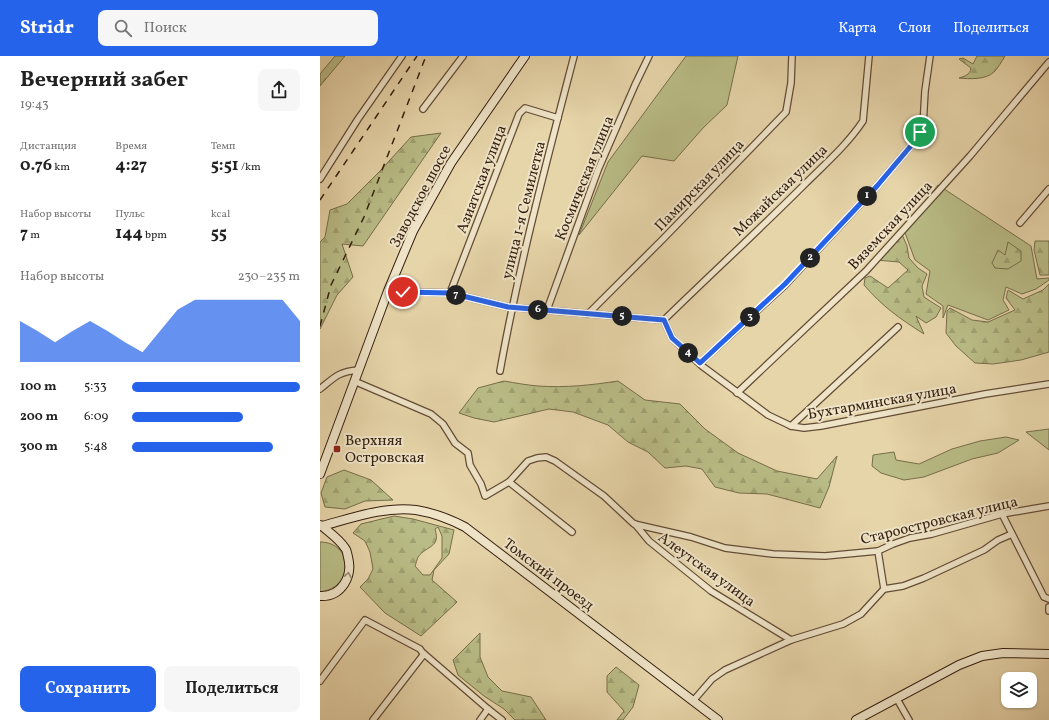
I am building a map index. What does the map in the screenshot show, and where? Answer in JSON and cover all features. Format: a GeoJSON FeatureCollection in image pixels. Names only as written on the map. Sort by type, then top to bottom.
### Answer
{"type":"FeatureCollection","features":[{"type":"Feature","properties":{"kind":"street"},"geometry":{"type":"LineString","coordinates":[[320,179],[358,119],[402,56]]}},
{"type":"Feature","properties":{"kind":"street"},"geometry":{"type":"LineString","coordinates":[[423,109],[463,56]]}},
{"type":"Feature","properties":{"kind":"street","name":"Заводское шоссе"},"geometry":{"type":"LineString","coordinates":[[320,474],[388,291],[414,231],[451,163],[524,56]]}},
{"type":"Feature","properties":{"kind":"street","name":"улица 1-я Семилетка"},"geometry":{"type":"LineString","coordinates":[[500,371],[512,308],[539,191],[574,56]]}},
{"type":"Feature","properties":{"kind":"street","name":"Космическая улица"},"geometry":{"type":"LineString","coordinates":[[547,310],[598,170],[649,56]]}},
{"type":"Feature","properties":{"kind":"street","name":"Памирская улица"},"geometry":{"type":"LineString","coordinates":[[588,314],[786,112],[791,83],[792,56]]}},
{"type":"Feature","properties":{"kind":"street","name":"Можайская улица"},"geometry":{"type":"LineString","coordinates":[[664,320],[790,199],[859,127],[863,121],[869,56]]}},
{"type":"Feature","properties":{"kind":"street"},"geometry":{"type":"LineString","coordinates":[[700,363],[785,284],[877,186],[915,141],[923,126],[925,91],[930,56]]}},
{"type":"Feature","properties":{"kind":"street","name":"Вяземская улица"},"geometry":{"type":"LineString","coordinates":[[737,393],[866,271],[970,156],[1049,62]]}},
{"type":"Feature","properties":{"kind":"street","name":"Азиатская улица"},"geometry":{"type":"LineString","coordinates":[[450,293],[519,114],[525,108],[558,118]]}},
{"type":"Feature","properties":{"kind":"street"},"geometry":{"type":"LineString","coordinates":[[1020,223],[1049,189]]}},
{"type":"Feature","properties":{"kind":"street"},"geometry":{"type":"LineString","coordinates":[[388,291],[450,293],[512,308],[664,320]]}},
{"type":"Feature","properties":{"kind":"street","name":"Бухтарминская улица"},"geometry":{"type":"LineString","coordinates":[[664,320],[672,338],[700,363],[737,393],[768,415],[791,426],[804,428],[821,426],[986,394],[1049,384]]}},
{"type":"Feature","properties":{"kind":"street"},"geometry":{"type":"LineString","coordinates":[[791,426],[898,326]]}},
{"type":"Feature","properties":{"kind":"street"},"geometry":{"type":"LineString","coordinates":[[320,389],[344,371],[358,370]]}},
{"type":"Feature","properties":{"kind":"street","name":"Староостровская улица"},"geometry":{"type":"LineString","coordinates":[[354,381],[432,414],[443,424],[455,443],[468,453],[470,465],[481,484],[485,496],[509,482],[528,461],[546,457],[555,461],[604,496],[634,524],[690,537],[725,548],[773,554],[825,556],[878,551],[892,544],[910,538],[932,534],[1002,514],[1049,506]]}},
{"type":"Feature","properties":{"kind":"street"},"geometry":{"type":"LineString","coordinates":[[509,482],[572,532]]}},
{"type":"Feature","properties":{"kind":"street","name":"Томский проезд"},"geometry":{"type":"LineString","coordinates":[[321,525],[387,510],[416,510],[446,517],[465,527],[718,720]]}},
{"type":"Feature","properties":{"kind":"street"},"geometry":{"type":"LineString","coordinates":[[1002,514],[1044,597],[1049,599]]}},
{"type":"Feature","properties":{"kind":"street","name":"Алеутская улица"},"geometry":{"type":"LineString","coordinates":[[634,524],[649,541],[711,591],[791,640]]}},
{"type":"Feature","properties":{"kind":"street"},"geometry":{"type":"LineString","coordinates":[[320,596],[337,592],[346,584],[349,567],[346,549],[338,539],[321,525]]}},
{"type":"Feature","properties":{"kind":"street"},"geometry":{"type":"LineString","coordinates":[[693,701],[712,680],[725,670],[791,640],[843,624],[861,614],[884,589],[903,586],[924,578],[984,550],[998,540],[1012,534]]}},
{"type":"Feature","properties":{"kind":"street"},"geometry":{"type":"LineString","coordinates":[[878,551],[884,589]]}},
{"type":"Feature","properties":{"kind":"street"},"geometry":{"type":"LineString","coordinates":[[320,681],[366,620],[420,648],[423,653],[502,720]]}},
{"type":"Feature","properties":{"kind":"street"},"geometry":{"type":"LineString","coordinates":[[856,720],[959,665],[982,656],[1003,652],[1049,653]]}},
{"type":"Feature","properties":{"kind":"street"},"geometry":{"type":"LineString","coordinates":[[373,720],[423,653]]}},
{"type":"Feature","properties":{"kind":"street"},"geometry":{"type":"LineString","coordinates":[[897,699],[909,720]]}},
{"type":"Feature","properties":{"kind":"street"},"geometry":{"type":"LineString","coordinates":[[480,720],[488,709]]}},
{"type":"Feature","properties":{"kind":"green space"},"geometry":{"type":"Polygon","coordinates":[[[335,56],[345,56],[320,86],[320,74],[335,56]]]}},
{"type":"Feature","properties":{"kind":"green space"},"geometry":{"type":"Polygon","coordinates":[[[686,56],[738,56],[727,105],[703,128],[674,161],[642,156],[579,235],[608,162],[686,56]]]}},
{"type":"Feature","properties":{"kind":"green space"},"geometry":{"type":"Polygon","coordinates":[[[977,56],[1005,56],[997,69],[991,75],[968,79],[959,78],[968,74],[971,68],[959,59],[963,58],[973,64],[977,56]]]}},
{"type":"Feature","properties":{"kind":"green space"},"geometry":{"type":"Polygon","coordinates":[[[441,133],[363,246],[342,244],[353,277],[337,295],[320,329],[320,242],[325,237],[330,210],[347,204],[411,137],[441,133]]]}},
{"type":"Feature","properties":{"kind":"green space"},"geometry":{"type":"Polygon","coordinates":[[[938,185],[1031,246],[1037,279],[1049,278],[1049,280],[1036,289],[1022,294],[1006,287],[1003,300],[1009,310],[988,320],[948,305],[943,318],[943,306],[926,294],[930,271],[915,260],[904,230],[938,185]]]}},
{"type":"Feature","properties":{"kind":"green space"},"geometry":{"type":"Polygon","coordinates":[[[901,232],[907,246],[909,258],[918,268],[927,274],[922,286],[924,297],[941,308],[936,317],[926,323],[916,316],[924,334],[892,312],[864,285],[865,278],[870,276],[888,288],[908,270],[899,262],[876,260],[901,232]]]}},
{"type":"Feature","properties":{"kind":"green space"},"geometry":{"type":"Polygon","coordinates":[[[1035,241],[1049,241],[1049,275],[1040,275],[1034,250],[1035,241]]]}},
{"type":"Feature","properties":{"kind":"green space"},"geometry":{"type":"Polygon","coordinates":[[[1008,242],[1021,251],[1021,261],[1008,269],[995,268],[992,263],[998,250],[1005,255],[1008,242]]]}},
{"type":"Feature","properties":{"kind":"green space"},"geometry":{"type":"Polygon","coordinates":[[[1049,284],[1049,352],[1021,360],[993,364],[975,363],[956,346],[946,333],[947,311],[950,308],[972,320],[988,322],[1015,310],[1006,298],[1008,290],[1023,299],[1043,290],[1049,284]]]}},
{"type":"Feature","properties":{"kind":"green space"},"geometry":{"type":"Polygon","coordinates":[[[504,381],[534,386],[558,387],[618,381],[645,400],[680,404],[705,429],[738,453],[777,471],[817,479],[837,456],[829,487],[820,508],[767,494],[739,493],[715,487],[702,469],[686,466],[665,468],[648,452],[628,442],[608,425],[573,412],[549,409],[494,422],[459,413],[478,388],[504,381]]]}},
{"type":"Feature","properties":{"kind":"green space"},"geometry":{"type":"Polygon","coordinates":[[[1049,429],[1049,450],[1026,432],[1049,429]]]}},
{"type":"Feature","properties":{"kind":"green space"},"geometry":{"type":"Polygon","coordinates":[[[1006,437],[1019,440],[998,453],[972,459],[924,477],[904,480],[881,473],[872,466],[873,455],[894,452],[896,460],[919,464],[952,449],[980,441],[1006,437]]]}},
{"type":"Feature","properties":{"kind":"green space"},"geometry":{"type":"Polygon","coordinates":[[[344,470],[371,480],[393,500],[365,501],[345,509],[325,507],[321,493],[327,477],[344,470]]]}},
{"type":"Feature","properties":{"kind":"green space"},"geometry":{"type":"Polygon","coordinates":[[[394,516],[413,519],[454,530],[449,554],[434,570],[432,580],[457,602],[421,636],[385,613],[360,587],[368,579],[373,569],[370,552],[365,541],[353,533],[361,524],[394,516]],[[438,527],[435,529],[435,543],[418,557],[415,566],[423,575],[430,575],[442,558],[442,536],[438,527]]]}},
{"type":"Feature","properties":{"kind":"green space"},"geometry":{"type":"Polygon","coordinates":[[[320,542],[331,544],[339,549],[344,557],[346,565],[345,574],[340,582],[332,588],[320,592],[320,542]]]}},
{"type":"Feature","properties":{"kind":"green space"},"geometry":{"type":"Polygon","coordinates":[[[480,633],[480,657],[488,677],[502,691],[531,697],[546,720],[515,720],[504,709],[484,696],[458,675],[453,660],[480,633]]]}},
{"type":"Feature","properties":{"kind":"green space"},"geometry":{"type":"Polygon","coordinates":[[[616,667],[639,685],[633,707],[623,720],[617,720],[624,711],[607,692],[607,676],[616,667]]]}},
{"type":"Feature","properties":{"kind":"railway"},"geometry":{"type":"LineString","coordinates":[[320,200],[417,56]]}},
{"type":"Feature","properties":{"kind":"railway"},"geometry":{"type":"LineString","coordinates":[[320,326],[331,285],[364,217],[426,56]]}},
{"type":"Feature","properties":{"kind":"place","name":"Верхняя Островская"},"geometry":{"type":"Point","coordinates":[337,449]}},
{"type":"Feature","properties":{"kind":"route"},"geometry":{"type":"LineString","coordinates":[[403,292],[450,293],[508,307],[664,320],[672,338],[700,363],[785,284],[877,186],[915,141],[920,132]]}}]}
